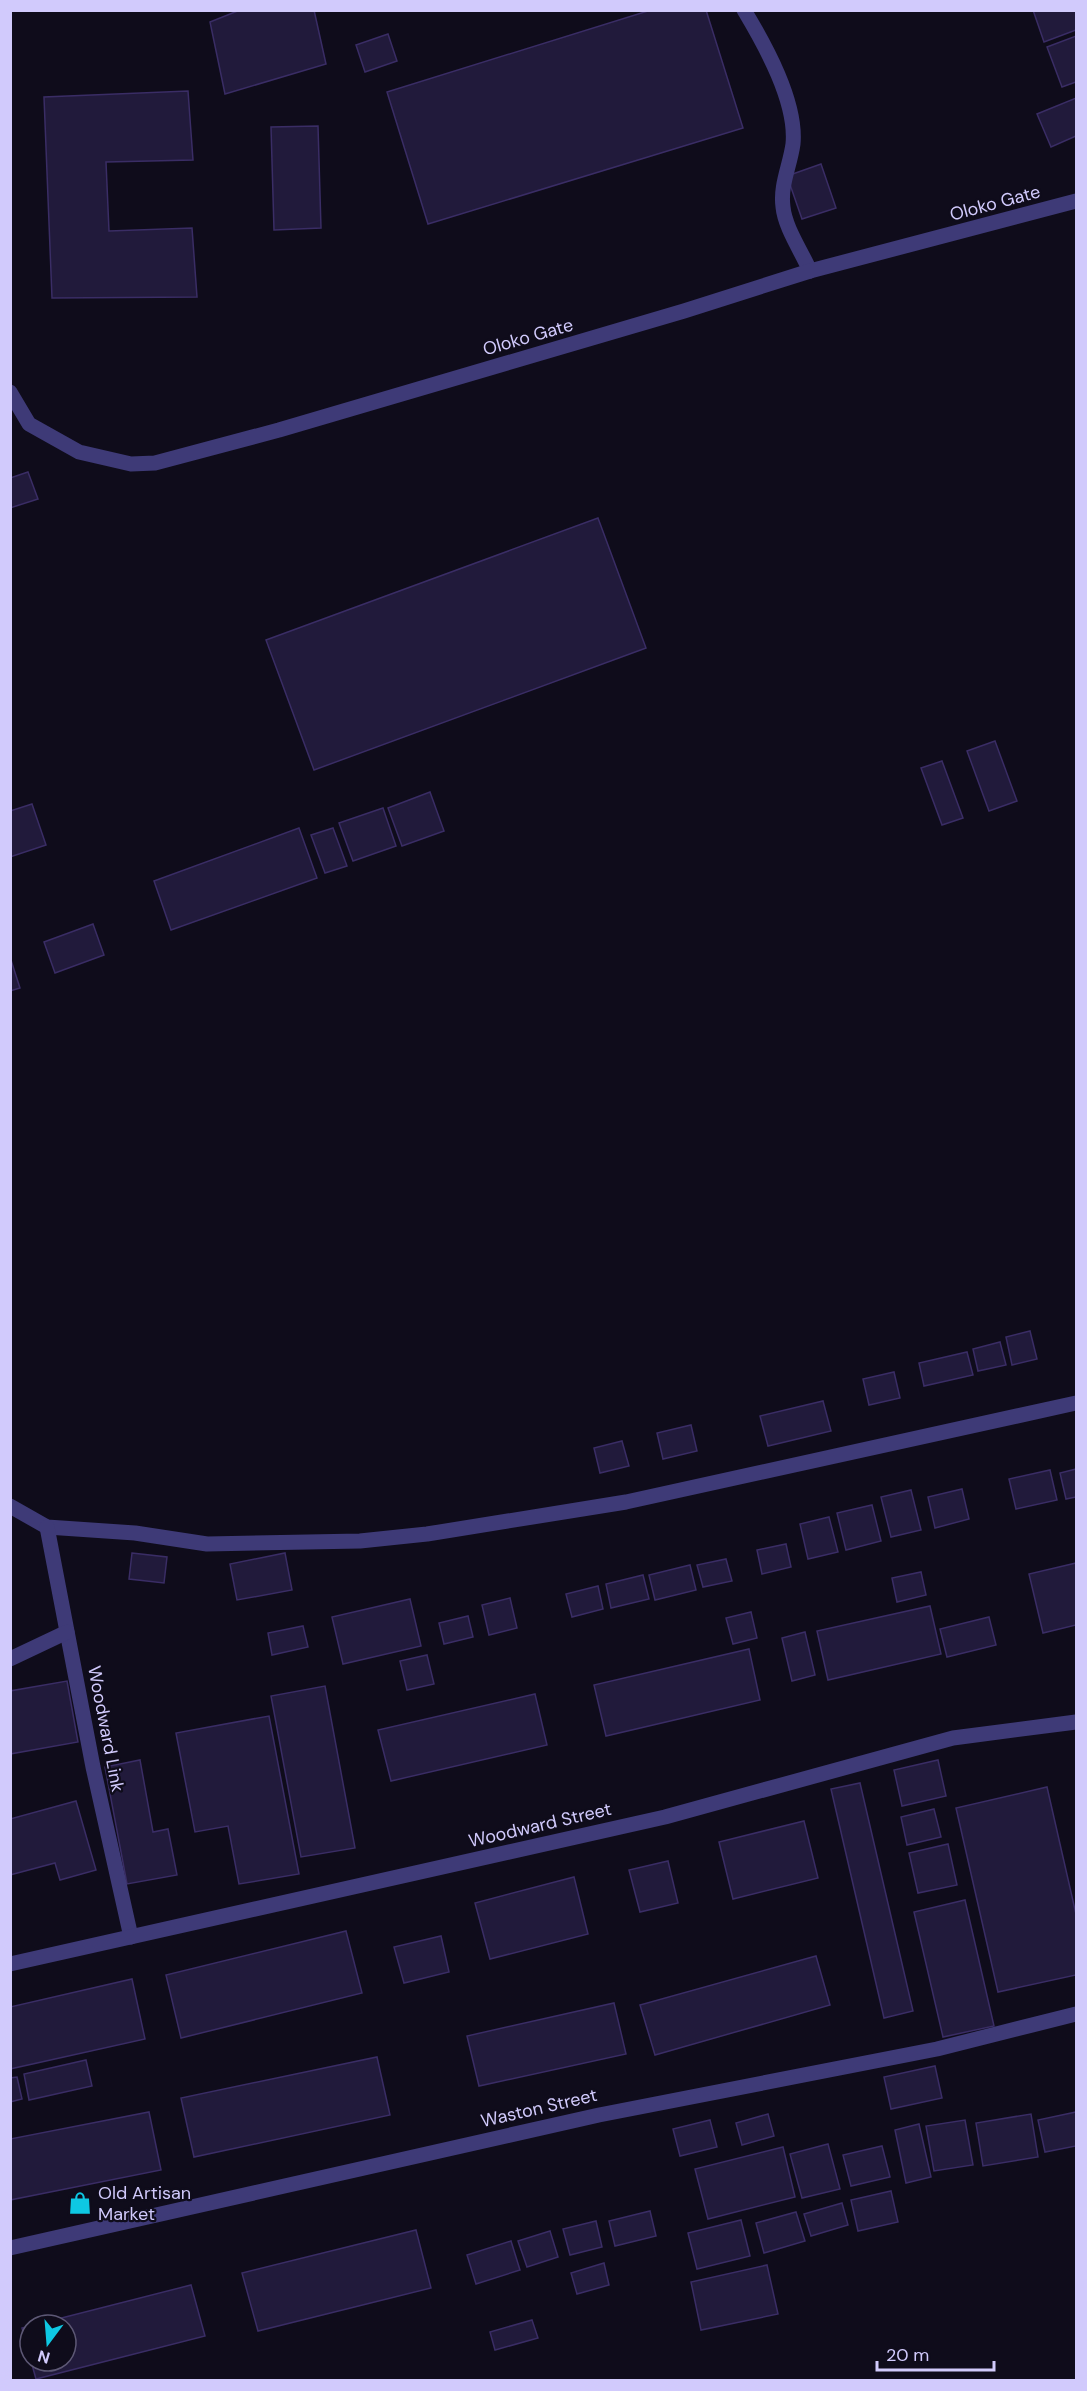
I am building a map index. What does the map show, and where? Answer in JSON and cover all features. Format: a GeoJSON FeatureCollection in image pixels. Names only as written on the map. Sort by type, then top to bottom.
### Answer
{"type":"FeatureCollection","features":[{"type":"Feature","properties":{"kind":"street"},"geometry":{"type":"LineString","coordinates":[[744,10],[759,34],[789,110],[793,142],[782,188],[783,210],[810,271]]}},
{"type":"Feature","properties":{"kind":"street","name":"Oloko Gate"},"geometry":{"type":"LineString","coordinates":[[10,392],[29,424],[79,452],[131,464],[155,463],[290,427],[684,311],[810,271],[1077,201]]}},
{"type":"Feature","properties":{"kind":"street"},"geometry":{"type":"LineString","coordinates":[[10,1506],[47,1527],[135,1533],[207,1544],[317,1543],[427,1534],[626,1502],[1077,1403]]}},
{"type":"Feature","properties":{"kind":"street","name":"Woodward Link"},"geometry":{"type":"LineString","coordinates":[[47,1527],[131,1937]]}},
{"type":"Feature","properties":{"kind":"street"},"geometry":{"type":"LineString","coordinates":[[10,1659],[67,1632]]}},
{"type":"Feature","properties":{"kind":"street","name":"Woodward Street"},"geometry":{"type":"LineString","coordinates":[[10,1964],[665,1817],[953,1738],[1077,1722]]}},
{"type":"Feature","properties":{"kind":"street","name":"Waston Street"},"geometry":{"type":"LineString","coordinates":[[10,2248],[599,2115],[937,2049],[1077,2014]]}},
{"type":"Feature","properties":{"kind":"building"},"geometry":{"type":"Polygon","coordinates":[[[240,10],[314,10],[326,64],[225,94],[210,22],[240,10]]]}},
{"type":"Feature","properties":{"kind":"building"},"geometry":{"type":"Polygon","coordinates":[[[651,10],[706,10],[743,128],[428,224],[387,92],[651,10]]]}},
{"type":"Feature","properties":{"kind":"building"},"geometry":{"type":"Polygon","coordinates":[[[1033,10],[1076,10],[1076,30],[1044,42],[1033,10]]]}},
{"type":"Feature","properties":{"kind":"building"},"geometry":{"type":"Polygon","coordinates":[[[388,34],[397,61],[365,72],[356,45],[388,34]]]}},
{"type":"Feature","properties":{"kind":"building"},"geometry":{"type":"Polygon","coordinates":[[[1076,36],[1076,82],[1062,87],[1047,47],[1076,36]]]}},
{"type":"Feature","properties":{"kind":"building"},"geometry":{"type":"Polygon","coordinates":[[[188,91],[193,160],[106,162],[109,231],[192,228],[197,297],[52,298],[44,97],[188,91]]]}},
{"type":"Feature","properties":{"kind":"building"},"geometry":{"type":"Polygon","coordinates":[[[1076,98],[1076,136],[1051,147],[1037,114],[1076,98]]]}},
{"type":"Feature","properties":{"kind":"building"},"geometry":{"type":"Polygon","coordinates":[[[318,126],[321,228],[274,230],[271,127],[318,126]]]}},
{"type":"Feature","properties":{"kind":"building"},"geometry":{"type":"Polygon","coordinates":[[[821,164],[836,208],[802,219],[787,176],[821,164]]]}},
{"type":"Feature","properties":{"kind":"building"},"geometry":{"type":"Polygon","coordinates":[[[28,472],[38,499],[10,508],[10,478],[28,472]]]}},
{"type":"Feature","properties":{"kind":"building"},"geometry":{"type":"Polygon","coordinates":[[[598,518],[646,648],[314,770],[266,640],[598,518]]]}},
{"type":"Feature","properties":{"kind":"building"},"geometry":{"type":"Polygon","coordinates":[[[995,741],[1017,801],[989,811],[967,751],[995,741]]]}},
{"type":"Feature","properties":{"kind":"building"},"geometry":{"type":"Polygon","coordinates":[[[942,761],[963,818],[942,825],[921,768],[942,761]]]}},
{"type":"Feature","properties":{"kind":"building"},"geometry":{"type":"Polygon","coordinates":[[[430,792],[444,831],[402,846],[388,808],[430,792]]]}},
{"type":"Feature","properties":{"kind":"building"},"geometry":{"type":"Polygon","coordinates":[[[32,804],[46,845],[10,857],[10,811],[32,804]]]}},
{"type":"Feature","properties":{"kind":"building"},"geometry":{"type":"Polygon","coordinates":[[[383,808],[396,846],[353,861],[339,823],[383,808]]]}},
{"type":"Feature","properties":{"kind":"building"},"geometry":{"type":"Polygon","coordinates":[[[299,828],[317,878],[171,930],[154,881],[299,828]]]}},
{"type":"Feature","properties":{"kind":"building"},"geometry":{"type":"Polygon","coordinates":[[[333,828],[347,866],[325,873],[311,835],[333,828]]]}},
{"type":"Feature","properties":{"kind":"building"},"geometry":{"type":"Polygon","coordinates":[[[93,924],[104,955],[55,973],[44,942],[93,924]]]}},
{"type":"Feature","properties":{"kind":"building"},"geometry":{"type":"Polygon","coordinates":[[[10,957],[20,988],[10,991],[10,957]]]}},
{"type":"Feature","properties":{"kind":"building"},"geometry":{"type":"Polygon","coordinates":[[[1030,1331],[1037,1359],[1012,1365],[1006,1337],[1030,1331]]]}},
{"type":"Feature","properties":{"kind":"building"},"geometry":{"type":"Polygon","coordinates":[[[1000,1342],[1006,1365],[978,1371],[973,1349],[1000,1342]]]}},
{"type":"Feature","properties":{"kind":"building"},"geometry":{"type":"Polygon","coordinates":[[[967,1352],[973,1375],[924,1386],[919,1363],[967,1352]]]}},
{"type":"Feature","properties":{"kind":"building"},"geometry":{"type":"Polygon","coordinates":[[[894,1372],[900,1398],[869,1405],[863,1379],[894,1372]]]}},
{"type":"Feature","properties":{"kind":"building"},"geometry":{"type":"Polygon","coordinates":[[[823,1401],[831,1431],[768,1446],[760,1416],[823,1401]]]}},
{"type":"Feature","properties":{"kind":"building"},"geometry":{"type":"Polygon","coordinates":[[[691,1425],[697,1451],[663,1459],[657,1433],[691,1425]]]}},
{"type":"Feature","properties":{"kind":"building"},"geometry":{"type":"Polygon","coordinates":[[[622,1441],[629,1466],[600,1473],[594,1448],[622,1441]]]}},
{"type":"Feature","properties":{"kind":"building"},"geometry":{"type":"Polygon","coordinates":[[[1076,1469],[1076,1497],[1066,1499],[1060,1473],[1076,1469]]]}},
{"type":"Feature","properties":{"kind":"building"},"geometry":{"type":"Polygon","coordinates":[[[1050,1470],[1057,1500],[1016,1509],[1009,1479],[1050,1470]]]}},
{"type":"Feature","properties":{"kind":"building"},"geometry":{"type":"Polygon","coordinates":[[[962,1489],[969,1519],[935,1528],[928,1497],[962,1489]]]}},
{"type":"Feature","properties":{"kind":"building"},"geometry":{"type":"Polygon","coordinates":[[[911,1490],[921,1530],[891,1537],[881,1497],[911,1490]]]}},
{"type":"Feature","properties":{"kind":"building"},"geometry":{"type":"Polygon","coordinates":[[[872,1505],[881,1541],[846,1550],[837,1513],[872,1505]]]}},
{"type":"Feature","properties":{"kind":"building"},"geometry":{"type":"Polygon","coordinates":[[[829,1517],[838,1552],[808,1559],[800,1524],[829,1517]]]}},
{"type":"Feature","properties":{"kind":"building"},"geometry":{"type":"Polygon","coordinates":[[[786,1544],[791,1567],[762,1574],[757,1550],[786,1544]]]}},
{"type":"Feature","properties":{"kind":"building"},"geometry":{"type":"Polygon","coordinates":[[[132,1553],[167,1557],[164,1583],[129,1579],[132,1553]]]}},
{"type":"Feature","properties":{"kind":"building"},"geometry":{"type":"Polygon","coordinates":[[[285,1553],[292,1590],[237,1600],[230,1564],[285,1553]]]}},
{"type":"Feature","properties":{"kind":"building"},"geometry":{"type":"Polygon","coordinates":[[[726,1559],[732,1581],[703,1587],[697,1565],[726,1559]]]}},
{"type":"Feature","properties":{"kind":"building"},"geometry":{"type":"Polygon","coordinates":[[[1076,1563],[1076,1625],[1043,1633],[1029,1574],[1076,1563]]]}},
{"type":"Feature","properties":{"kind":"building"},"geometry":{"type":"Polygon","coordinates":[[[690,1565],[696,1590],[655,1600],[649,1575],[690,1565]]]}},
{"type":"Feature","properties":{"kind":"building"},"geometry":{"type":"Polygon","coordinates":[[[921,1572],[926,1595],[897,1602],[892,1578],[921,1572]]]}},
{"type":"Feature","properties":{"kind":"building"},"geometry":{"type":"Polygon","coordinates":[[[643,1575],[649,1599],[611,1608],[606,1584],[643,1575]]]}},
{"type":"Feature","properties":{"kind":"building"},"geometry":{"type":"Polygon","coordinates":[[[598,1586],[603,1609],[572,1617],[566,1594],[598,1586]]]}},
{"type":"Feature","properties":{"kind":"building"},"geometry":{"type":"Polygon","coordinates":[[[510,1598],[517,1628],[489,1635],[482,1605],[510,1598]]]}},
{"type":"Feature","properties":{"kind":"building"},"geometry":{"type":"Polygon","coordinates":[[[410,1599],[421,1646],[343,1664],[332,1617],[410,1599]]]}},
{"type":"Feature","properties":{"kind":"building"},"geometry":{"type":"Polygon","coordinates":[[[930,1606],[941,1654],[828,1680],[817,1631],[930,1606]]]}},
{"type":"Feature","properties":{"kind":"building"},"geometry":{"type":"Polygon","coordinates":[[[751,1612],[757,1638],[733,1644],[726,1618],[751,1612]]]}},
{"type":"Feature","properties":{"kind":"building"},"geometry":{"type":"Polygon","coordinates":[[[468,1616],[473,1637],[444,1644],[439,1623],[468,1616]]]}},
{"type":"Feature","properties":{"kind":"building"},"geometry":{"type":"Polygon","coordinates":[[[989,1617],[996,1645],[947,1657],[940,1629],[989,1617]]]}},
{"type":"Feature","properties":{"kind":"building"},"geometry":{"type":"Polygon","coordinates":[[[303,1626],[308,1647],[272,1655],[268,1633],[303,1626]]]}},
{"type":"Feature","properties":{"kind":"building"},"geometry":{"type":"Polygon","coordinates":[[[805,1632],[815,1675],[792,1681],[782,1638],[805,1632]]]}},
{"type":"Feature","properties":{"kind":"building"},"geometry":{"type":"Polygon","coordinates":[[[749,1649],[760,1700],[606,1736],[594,1685],[749,1649]]]}},
{"type":"Feature","properties":{"kind":"building"},"geometry":{"type":"Polygon","coordinates":[[[427,1655],[434,1684],[407,1690],[400,1661],[427,1655]]]}},
{"type":"Feature","properties":{"kind":"building"},"geometry":{"type":"Polygon","coordinates":[[[67,1681],[78,1742],[10,1754],[10,1691],[67,1681]]]}},
{"type":"Feature","properties":{"kind":"building"},"geometry":{"type":"Polygon","coordinates":[[[325,1686],[355,1848],[301,1857],[271,1696],[325,1686]]]}},
{"type":"Feature","properties":{"kind":"building"},"geometry":{"type":"Polygon","coordinates":[[[535,1694],[547,1745],[391,1781],[378,1730],[535,1694]]]}},
{"type":"Feature","properties":{"kind":"building"},"geometry":{"type":"Polygon","coordinates":[[[269,1716],[299,1874],[239,1884],[228,1826],[195,1832],[176,1733],[269,1716]]]}},
{"type":"Feature","properties":{"kind":"building"},"geometry":{"type":"Polygon","coordinates":[[[140,1760],[153,1832],[168,1829],[177,1875],[127,1884],[105,1767],[140,1760]]]}},
{"type":"Feature","properties":{"kind":"building"},"geometry":{"type":"Polygon","coordinates":[[[938,1760],[946,1796],[902,1806],[894,1770],[938,1760]]]}},
{"type":"Feature","properties":{"kind":"building"},"geometry":{"type":"Polygon","coordinates":[[[860,1783],[913,2011],[884,2018],[831,1789],[860,1783]]]}},
{"type":"Feature","properties":{"kind":"building"},"geometry":{"type":"Polygon","coordinates":[[[1047,1787],[1076,1914],[1076,1975],[998,1992],[956,1808],[1047,1787]]]}},
{"type":"Feature","properties":{"kind":"building"},"geometry":{"type":"Polygon","coordinates":[[[76,1801],[96,1870],[60,1880],[55,1863],[10,1875],[10,1819],[76,1801]]]}},
{"type":"Feature","properties":{"kind":"building"},"geometry":{"type":"Polygon","coordinates":[[[934,1809],[941,1837],[907,1845],[901,1817],[934,1809]]]}},
{"type":"Feature","properties":{"kind":"building"},"geometry":{"type":"Polygon","coordinates":[[[804,1821],[818,1878],[733,1899],[719,1842],[804,1821]]]}},
{"type":"Feature","properties":{"kind":"building"},"geometry":{"type":"Polygon","coordinates":[[[948,1844],[957,1885],[918,1893],[909,1853],[948,1844]]]}},
{"type":"Feature","properties":{"kind":"building"},"geometry":{"type":"Polygon","coordinates":[[[668,1861],[678,1903],[640,1912],[629,1870],[668,1861]]]}},
{"type":"Feature","properties":{"kind":"building"},"geometry":{"type":"Polygon","coordinates":[[[574,1877],[588,1934],[490,1959],[475,1903],[574,1877]]]}},
{"type":"Feature","properties":{"kind":"building"},"geometry":{"type":"Polygon","coordinates":[[[965,1900],[994,2026],[943,2037],[914,1912],[965,1900]]]}},
{"type":"Feature","properties":{"kind":"building"},"geometry":{"type":"Polygon","coordinates":[[[346,1931],[362,1993],[181,2038],[166,1975],[346,1931]]]}},
{"type":"Feature","properties":{"kind":"building"},"geometry":{"type":"Polygon","coordinates":[[[441,1936],[449,1972],[404,1983],[394,1947],[441,1936]]]}},
{"type":"Feature","properties":{"kind":"building"},"geometry":{"type":"Polygon","coordinates":[[[816,1956],[830,2005],[655,2055],[640,2005],[816,1956]]]}},
{"type":"Feature","properties":{"kind":"building"},"geometry":{"type":"Polygon","coordinates":[[[132,1979],[145,2039],[10,2069],[10,2007],[132,1979]]]}},
{"type":"Feature","properties":{"kind":"building"},"geometry":{"type":"Polygon","coordinates":[[[614,2003],[626,2054],[479,2086],[467,2036],[614,2003]]]}},
{"type":"Feature","properties":{"kind":"building"},"geometry":{"type":"Polygon","coordinates":[[[377,2057],[390,2115],[194,2157],[181,2098],[377,2057]]]}},
{"type":"Feature","properties":{"kind":"building"},"geometry":{"type":"Polygon","coordinates":[[[86,2060],[92,2086],[29,2100],[24,2074],[86,2060]]]}},
{"type":"Feature","properties":{"kind":"building"},"geometry":{"type":"Polygon","coordinates":[[[935,2066],[942,2098],[891,2109],[884,2077],[935,2066]]]}},
{"type":"Feature","properties":{"kind":"building"},"geometry":{"type":"Polygon","coordinates":[[[17,2077],[22,2099],[10,2102],[10,2078],[17,2077]]]}},
{"type":"Feature","properties":{"kind":"building"},"geometry":{"type":"Polygon","coordinates":[[[149,2112],[161,2170],[10,2200],[10,2139],[149,2112]]]}},
{"type":"Feature","properties":{"kind":"building"},"geometry":{"type":"Polygon","coordinates":[[[1076,2112],[1076,2146],[1045,2152],[1038,2120],[1076,2112]]]}},
{"type":"Feature","properties":{"kind":"building"},"geometry":{"type":"Polygon","coordinates":[[[768,2114],[774,2136],[742,2145],[736,2123],[768,2114]]]}},
{"type":"Feature","properties":{"kind":"building"},"geometry":{"type":"Polygon","coordinates":[[[1031,2114],[1038,2157],[983,2166],[976,2123],[1031,2114]]]}},
{"type":"Feature","properties":{"kind":"building"},"geometry":{"type":"Polygon","coordinates":[[[710,2120],[717,2147],[680,2156],[673,2129],[710,2120]]]}},
{"type":"Feature","properties":{"kind":"building"},"geometry":{"type":"Polygon","coordinates":[[[965,2120],[973,2165],[934,2171],[926,2126],[965,2120]]]}},
{"type":"Feature","properties":{"kind":"building"},"geometry":{"type":"Polygon","coordinates":[[[919,2124],[931,2177],[906,2183],[895,2130],[919,2124]]]}},
{"type":"Feature","properties":{"kind":"building"},"geometry":{"type":"Polygon","coordinates":[[[828,2144],[840,2189],[802,2198],[790,2154],[828,2144]]]}},
{"type":"Feature","properties":{"kind":"building"},"geometry":{"type":"Polygon","coordinates":[[[882,2146],[890,2177],[851,2186],[843,2155],[882,2146]]]}},
{"type":"Feature","properties":{"kind":"building"},"geometry":{"type":"Polygon","coordinates":[[[783,2147],[795,2197],[708,2219],[695,2169],[783,2147]]]}},
{"type":"Feature","properties":{"kind":"building"},"geometry":{"type":"Polygon","coordinates":[[[891,2191],[898,2222],[858,2231],[851,2200],[891,2191]]]}},
{"type":"Feature","properties":{"kind":"building"},"geometry":{"type":"Polygon","coordinates":[[[842,2203],[848,2225],[811,2236],[804,2214],[842,2203]]]}},
{"type":"Feature","properties":{"kind":"building"},"geometry":{"type":"Polygon","coordinates":[[[650,2211],[656,2236],[615,2246],[609,2221],[650,2211]]]}},
{"type":"Feature","properties":{"kind":"building"},"geometry":{"type":"Polygon","coordinates":[[[796,2212],[805,2241],[764,2253],[756,2223],[796,2212]]]}},
{"type":"Feature","properties":{"kind":"building"},"geometry":{"type":"Polygon","coordinates":[[[741,2220],[750,2256],[697,2269],[688,2233],[741,2220]]]}},
{"type":"Feature","properties":{"kind":"building"},"geometry":{"type":"Polygon","coordinates":[[[596,2221],[602,2247],[570,2255],[563,2229],[596,2221]]]}},
{"type":"Feature","properties":{"kind":"building"},"geometry":{"type":"Polygon","coordinates":[[[416,2230],[431,2288],[258,2331],[242,2273],[416,2230]]]}},
{"type":"Feature","properties":{"kind":"building"},"geometry":{"type":"Polygon","coordinates":[[[550,2231],[558,2257],[527,2267],[518,2241],[550,2231]]]}},
{"type":"Feature","properties":{"kind":"building"},"geometry":{"type":"Polygon","coordinates":[[[511,2241],[520,2270],[476,2284],[467,2255],[511,2241]]]}},
{"type":"Feature","properties":{"kind":"building"},"geometry":{"type":"Polygon","coordinates":[[[604,2263],[609,2285],[577,2294],[571,2273],[604,2263]]]}},
{"type":"Feature","properties":{"kind":"building"},"geometry":{"type":"Polygon","coordinates":[[[767,2265],[778,2314],[701,2330],[691,2282],[767,2265]]]}},
{"type":"Feature","properties":{"kind":"building"},"geometry":{"type":"Polygon","coordinates":[[[191,2285],[205,2336],[78,2368],[78,2314],[191,2285]]]}},
{"type":"Feature","properties":{"kind":"building"},"geometry":{"type":"Polygon","coordinates":[[[532,2320],[538,2338],[495,2350],[490,2332],[532,2320]]]}},
{"type":"Feature","properties":{"kind":"building"},"geometry":{"type":"Polygon","coordinates":[[[34,2373],[60,2373],[36,2379],[34,2373]]]}},
{"type":"Feature","properties":{"kind":"place","name":"Old Artisan Market"},"geometry":{"type":"Point","coordinates":[80,2203]}}]}
